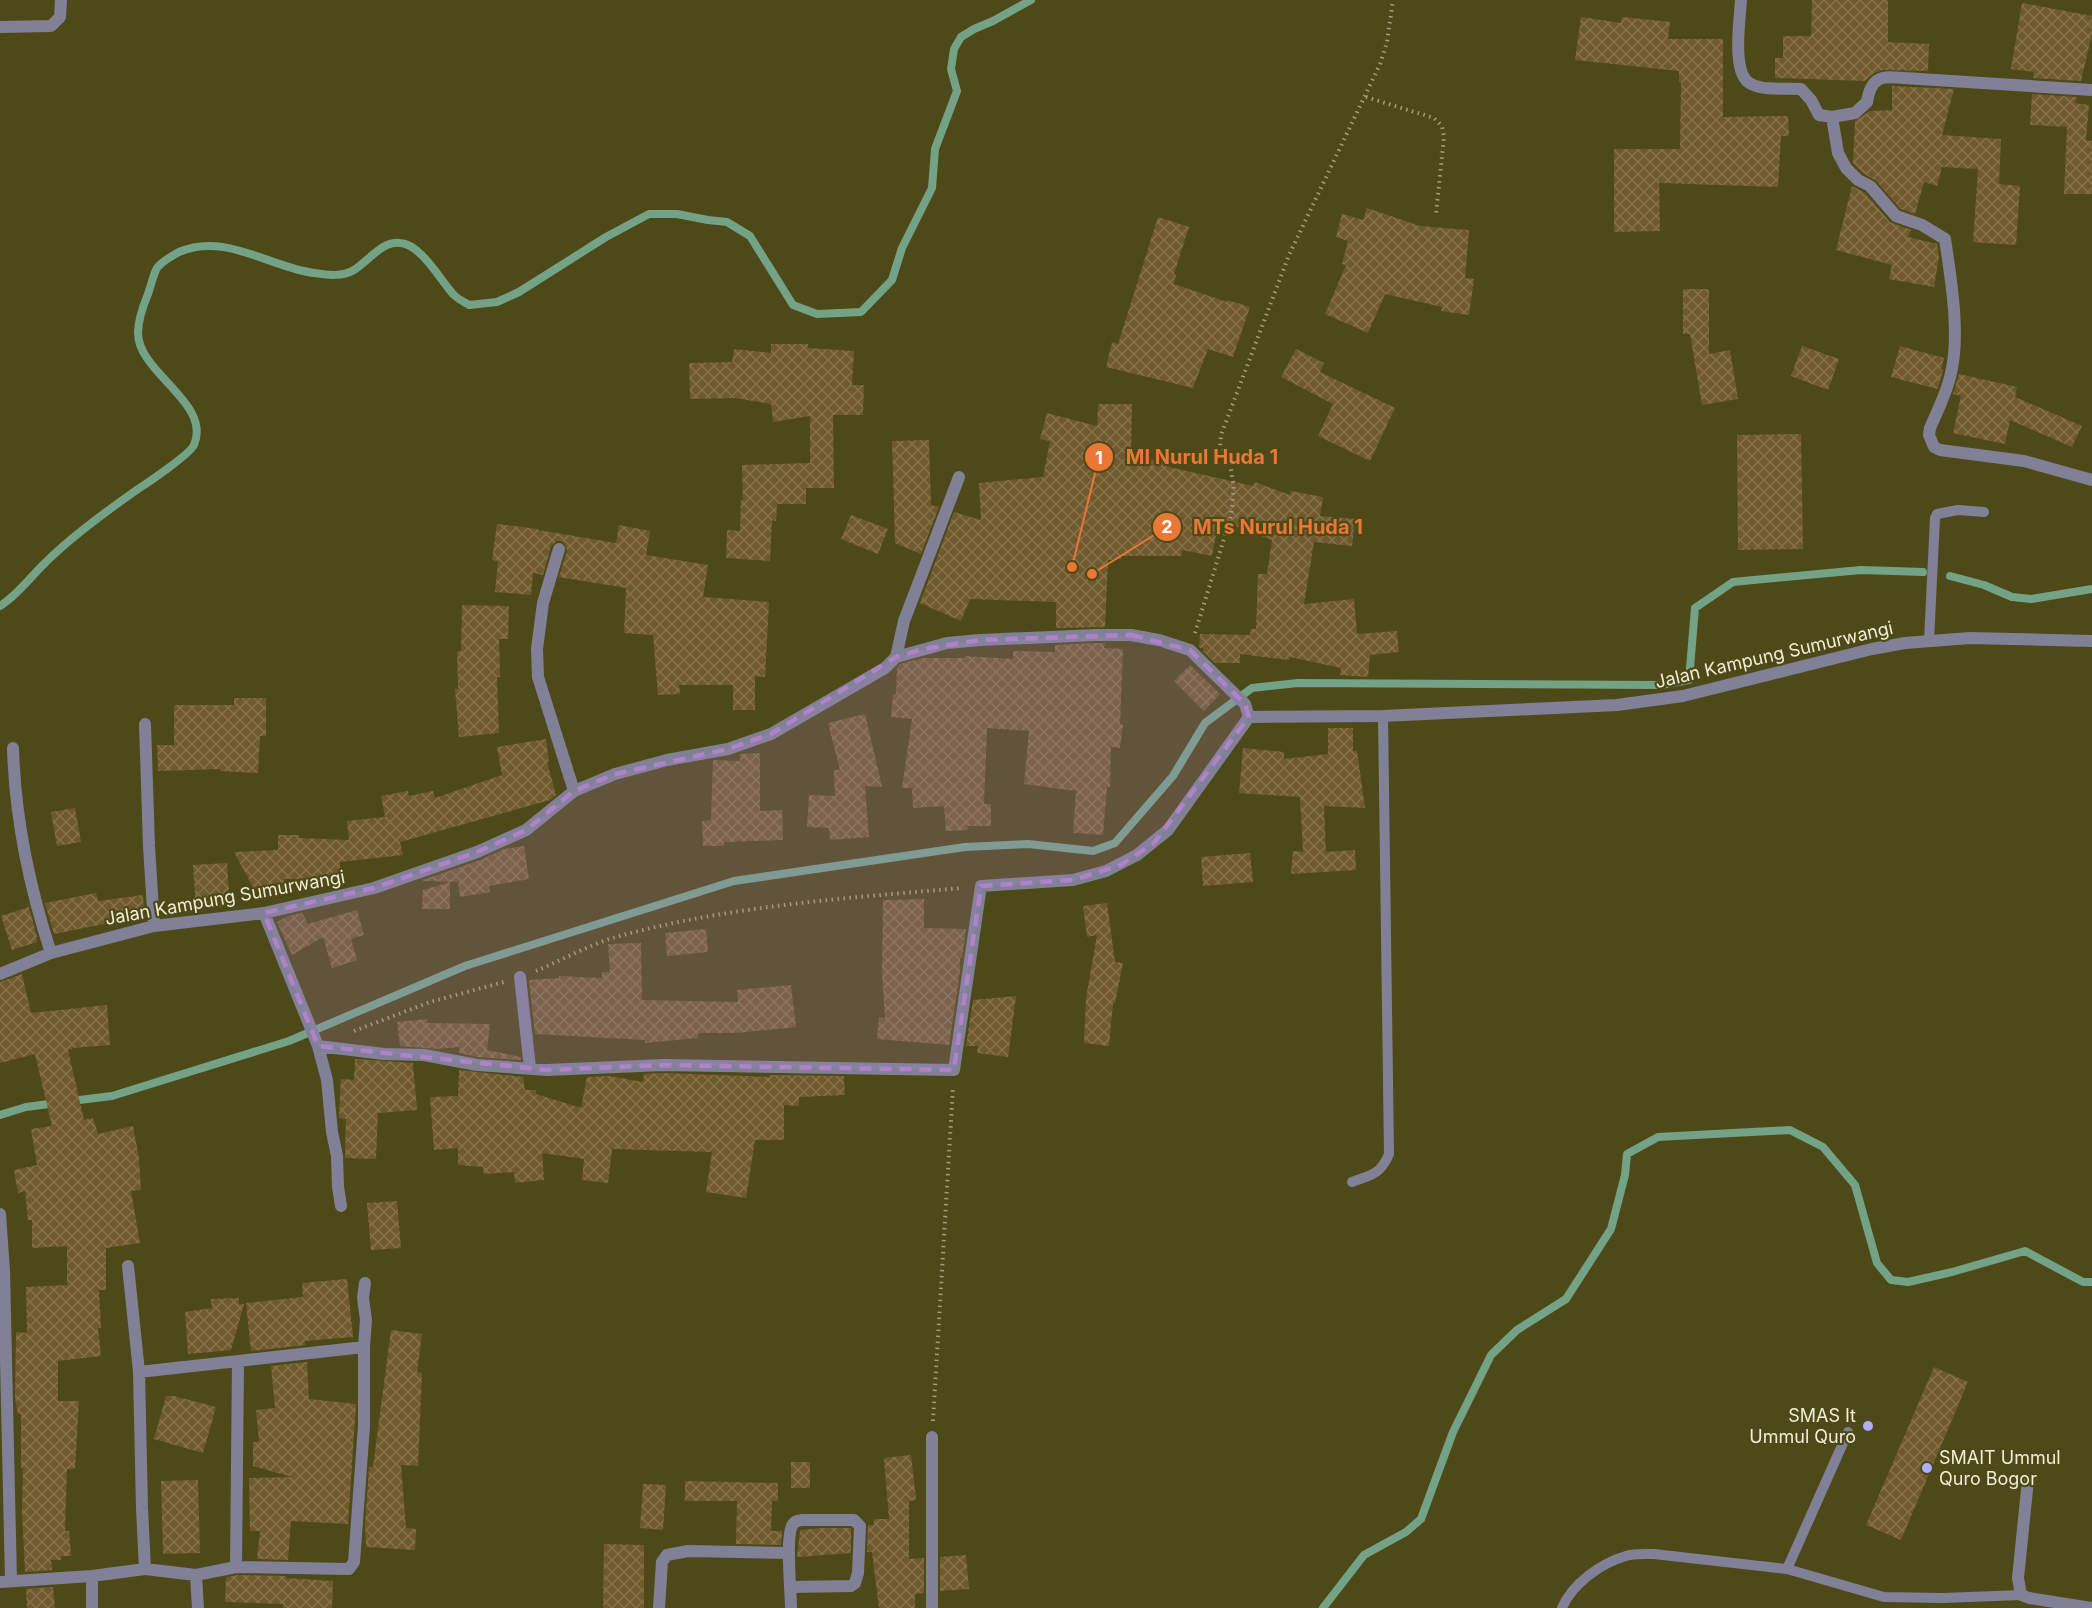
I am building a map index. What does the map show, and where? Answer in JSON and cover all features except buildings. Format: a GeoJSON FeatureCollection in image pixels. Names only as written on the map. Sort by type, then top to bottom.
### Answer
{"type":"FeatureCollection","features":[{"type":"Feature","properties":{"kind":"street"},"geometry":{"type":"LineString","coordinates":[[0,27],[51,26],[60,16],[61,0]]}},
{"type":"Feature","properties":{"kind":"street"},"geometry":{"type":"LineString","coordinates":[[1741,0],[1738,60],[1741,74],[1747,83],[1757,86],[1801,89],[1819,115],[1832,117],[1855,113],[1867,102],[1869,92],[1878,79],[1885,75],[2092,90]]}},
{"type":"Feature","properties":{"kind":"street"},"geometry":{"type":"LineString","coordinates":[[1832,117],[1838,153],[1846,168],[1858,180],[1870,186],[1896,216],[1922,225],[1945,239],[1954,353],[1950,377],[1930,428],[1929,435],[1934,447],[1940,450],[2024,460],[2092,480]]}},
{"type":"Feature","properties":{"kind":"street"},"geometry":{"type":"LineString","coordinates":[[896,657],[904,621],[959,477]]}},
{"type":"Feature","properties":{"kind":"street"},"geometry":{"type":"LineString","coordinates":[[559,549],[543,603],[537,650],[538,677],[574,791]]}},
{"type":"Feature","properties":{"kind":"street","name":"Jalan Kampung Sumurwangi"},"geometry":{"type":"LineString","coordinates":[[0,974],[51,953],[154,926],[264,913],[374,888],[477,852],[526,830],[574,791],[615,774],[667,760],[728,749],[771,734],[885,668],[896,657],[947,643],[1096,635],[1159,640],[1190,650],[1245,704],[1249,717],[1383,716],[1652,702],[1872,650],[1929,640],[1980,638],[2092,641]]}},
{"type":"Feature","properties":{"kind":"street"},"geometry":{"type":"LineString","coordinates":[[316,1041],[384,1054],[424,1055],[477,1065],[546,1070],[663,1065],[954,1070],[981,886],[1073,880],[1106,871],[1137,855],[1168,830],[1249,717]]}},
{"type":"Feature","properties":{"kind":"street"},"geometry":{"type":"LineString","coordinates":[[145,724],[154,926]]}},
{"type":"Feature","properties":{"kind":"street"},"geometry":{"type":"LineString","coordinates":[[13,748],[14,785],[23,849],[36,906],[51,953]]}},
{"type":"Feature","properties":{"kind":"street"},"geometry":{"type":"LineString","coordinates":[[264,913],[316,1041],[327,1080],[341,1206]]}},
{"type":"Feature","properties":{"kind":"street"},"geometry":{"type":"LineString","coordinates":[[520,977],[530,1068]]}},
{"type":"Feature","properties":{"kind":"street"},"geometry":{"type":"LineString","coordinates":[[0,1214],[4,1271],[5,1581],[92,1576],[145,1569],[196,1575],[236,1567],[349,1569],[352,1565],[364,1426],[366,1320],[363,1298],[365,1283]]}},
{"type":"Feature","properties":{"kind":"street"},"geometry":{"type":"LineString","coordinates":[[128,1266],[139,1372],[145,1569]]}},
{"type":"Feature","properties":{"kind":"street"},"geometry":{"type":"LineString","coordinates":[[139,1372],[364,1347]]}},
{"type":"Feature","properties":{"kind":"street"},"geometry":{"type":"LineString","coordinates":[[236,1567],[238,1362]]}},
{"type":"Feature","properties":{"kind":"street"},"geometry":{"type":"LineString","coordinates":[[932,1437],[932,1608]]}},
{"type":"Feature","properties":{"kind":"street"},"geometry":{"type":"LineString","coordinates":[[2028,1480],[2018,1578],[2021,1595],[2092,1608]]}},
{"type":"Feature","properties":{"kind":"street"},"geometry":{"type":"LineString","coordinates":[[790,1587],[851,1586],[855,1583],[858,1574],[860,1526],[854,1520],[796,1521],[792,1525],[789,1553],[790,1587],[792,1608]]}},
{"type":"Feature","properties":{"kind":"street"},"geometry":{"type":"LineString","coordinates":[[659,1608],[662,1562],[667,1555],[688,1551],[789,1553]]}},
{"type":"Feature","properties":{"kind":"street"},"geometry":{"type":"LineString","coordinates":[[196,1575],[198,1608]]}},
{"type":"Feature","properties":{"kind":"street"},"geometry":{"type":"LineString","coordinates":[[92,1576],[92,1608]]}},
{"type":"Feature","properties":{"kind":"lane"},"geometry":{"type":"LineString","coordinates":[[1929,640],[1935,518],[1937,514],[1945,511],[1984,512]]}},
{"type":"Feature","properties":{"kind":"lane"},"geometry":{"type":"LineString","coordinates":[[1352,1182],[1378,1172],[1385,1165],[1389,1154],[1383,716]]}},
{"type":"Feature","properties":{"kind":"lane"},"geometry":{"type":"LineString","coordinates":[[1787,1569],[1848,1431]]}},
{"type":"Feature","properties":{"kind":"lane"},"geometry":{"type":"LineString","coordinates":[[1562,1608],[1571,1591],[1602,1567],[1627,1555],[1654,1554],[1787,1569],[1884,1597],[1943,1598],[2021,1595]]}},
{"type":"Feature","properties":{"kind":"path"},"geometry":{"type":"LineString","coordinates":[[1190,650],[1231,516],[1234,487],[1228,453],[1220,447],[1221,435],[1289,255],[1366,97],[1387,42],[1393,0]]}},
{"type":"Feature","properties":{"kind":"path"},"geometry":{"type":"LineString","coordinates":[[1366,97],[1434,118],[1442,126],[1444,137],[1436,214]]}},
{"type":"Feature","properties":{"kind":"path"},"geometry":{"type":"LineString","coordinates":[[349,1034],[430,1002],[520,977],[614,938],[687,920],[825,900],[981,886]]}},
{"type":"Feature","properties":{"kind":"path"},"geometry":{"type":"LineString","coordinates":[[932,1437],[954,1070]]}},
{"type":"Feature","properties":{"kind":"highlighted area"},"geometry":{"type":"Polygon","coordinates":[[[1131,635],[1190,650],[1245,704],[1249,717],[1154,843],[1121,865],[1073,880],[981,886],[954,1070],[663,1065],[547,1070],[318,1046],[264,913],[374,888],[477,852],[526,830],[574,791],[615,774],[728,749],[771,734],[896,657],[924,649],[980,640],[1131,635]]]}},
{"type":"Feature","properties":{"kind":"waterway"},"geometry":{"type":"LineString","coordinates":[[0,606],[13,597],[56,552],[169,468],[194,445],[197,430],[193,415],[149,361],[141,348],[138,333],[141,313],[157,268],[170,257],[196,247],[213,246],[230,248],[297,270],[335,275],[354,270],[387,245],[400,243],[408,245],[423,256],[454,295],[469,305],[497,302],[519,292],[606,237],[649,214],[677,214],[727,222],[750,236],[793,305],[817,314],[861,312],[892,280],[902,248],[932,188],[935,149],[957,91],[951,69],[954,49],[961,37],[1031,0]]}},
{"type":"Feature","properties":{"kind":"waterway"},"geometry":{"type":"LineString","coordinates":[[71,1101],[112,1096],[289,1041],[465,966],[734,881],[965,847],[1028,844],[1093,851],[1115,843],[1173,776],[1205,723],[1252,688],[1298,683],[1661,685],[1689,680],[1695,608],[1733,582],[1861,570],[1923,572]]}},
{"type":"Feature","properties":{"kind":"waterway"},"geometry":{"type":"LineString","coordinates":[[1950,576],[1984,585],[2012,597],[2031,599],[2092,589]]}},
{"type":"Feature","properties":{"kind":"waterway"},"geometry":{"type":"LineString","coordinates":[[0,1115],[26,1107],[56,1103]]}},
{"type":"Feature","properties":{"kind":"waterway"},"geometry":{"type":"LineString","coordinates":[[1323,1608],[1364,1555],[1406,1532],[1421,1519],[1453,1432],[1491,1355],[1517,1330],[1566,1299],[1611,1229],[1625,1175],[1627,1154],[1658,1137],[1790,1130],[1823,1147],[1855,1185],[1877,1263],[1891,1280],[1908,1282],[2025,1251],[2083,1282],[2092,1282]]}},
{"type":"Feature","properties":{"kind":"place","name":"MI Nurul Huda 1"},"geometry":{"type":"Point","coordinates":[1072,567]}},
{"type":"Feature","properties":{"kind":"place","name":"MTs Nurul Huda 1"},"geometry":{"type":"Point","coordinates":[1092,574]}},
{"type":"Feature","properties":{"kind":"place","name":"SMAS It Ummul Quro"},"geometry":{"type":"Point","coordinates":[1868,1426]}},
{"type":"Feature","properties":{"kind":"place","name":"SMAIT Ummul Quro Bogor"},"geometry":{"type":"Point","coordinates":[1927,1468]}}]}
